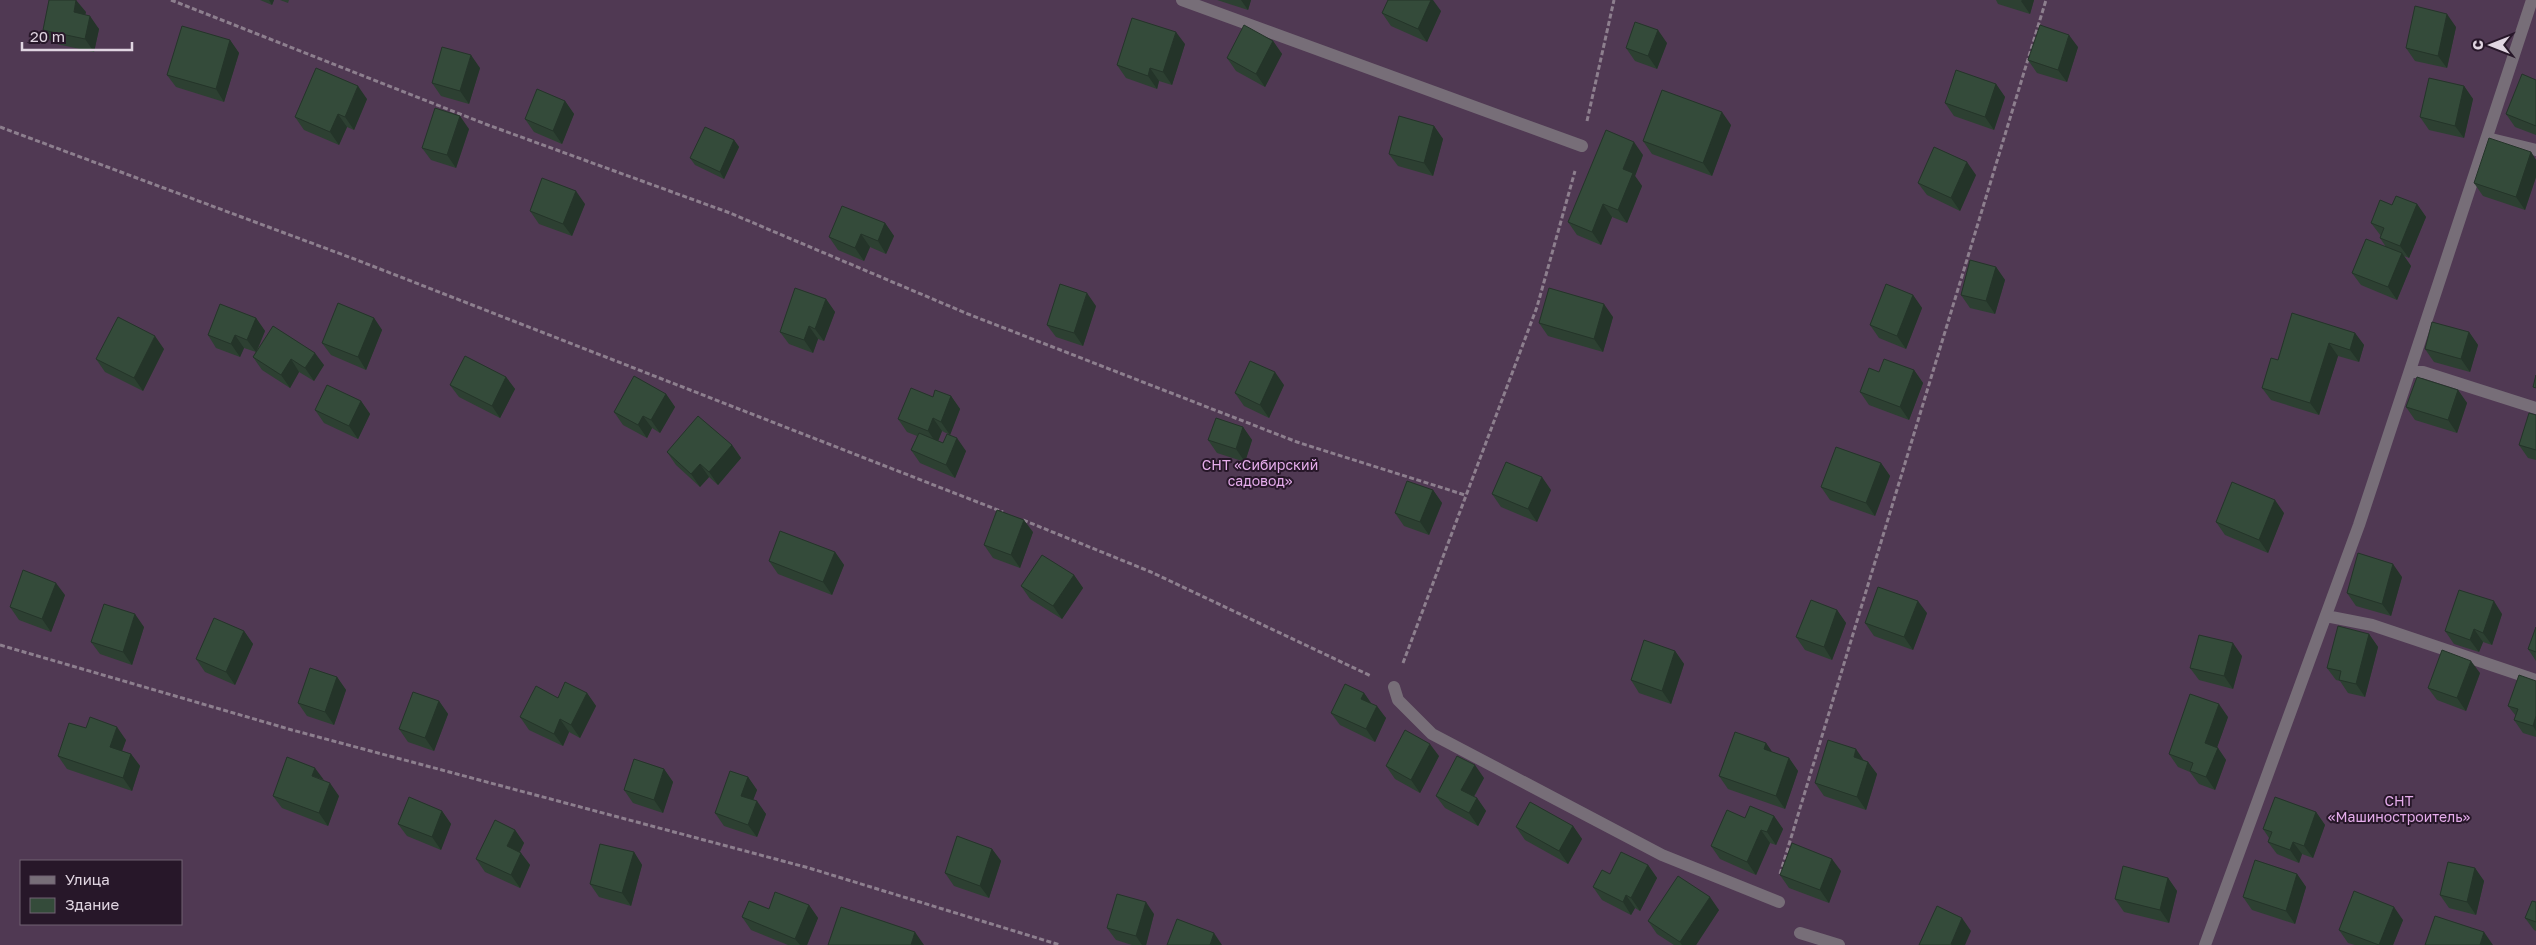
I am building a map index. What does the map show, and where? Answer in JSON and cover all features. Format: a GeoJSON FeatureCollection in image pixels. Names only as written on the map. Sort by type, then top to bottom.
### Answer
{"type":"FeatureCollection","features":[{"type":"Feature","properties":{"kind":"lane"},"geometry":{"type":"LineString","coordinates":[[1182,0],[1582,146]]}},
{"type":"Feature","properties":{"kind":"lane"},"geometry":{"type":"LineString","coordinates":[[2205,945],[2359,525],[2532,0]]}},
{"type":"Feature","properties":{"kind":"lane"},"geometry":{"type":"LineString","coordinates":[[2487,138],[2536,150]]}},
{"type":"Feature","properties":{"kind":"lane"},"geometry":{"type":"LineString","coordinates":[[2410,372],[2423,372],[2536,408]]}},
{"type":"Feature","properties":{"kind":"lane"},"geometry":{"type":"LineString","coordinates":[[2326,616],[2372,625],[2536,680]]}},
{"type":"Feature","properties":{"kind":"lane"},"geometry":{"type":"LineString","coordinates":[[1394,687],[1398,700],[1432,734],[1662,855],[1779,902]]}},
{"type":"Feature","properties":{"kind":"lane"},"geometry":{"type":"LineString","coordinates":[[1800,933],[1839,945]]}},
{"type":"Feature","properties":{"kind":"path"},"geometry":{"type":"LineString","coordinates":[[171,0],[488,125],[730,213],[968,314],[1297,442],[1465,495]]}},
{"type":"Feature","properties":{"kind":"path"},"geometry":{"type":"LineString","coordinates":[[1016,518],[1151,572],[1394,687],[1537,307],[1582,146],[1614,0]]}},
{"type":"Feature","properties":{"kind":"path"},"geometry":{"type":"LineString","coordinates":[[1779,902],[1780,868],[2046,0]]}},
{"type":"Feature","properties":{"kind":"path"},"geometry":{"type":"LineString","coordinates":[[0,127],[366,264],[1007,514]]}},
{"type":"Feature","properties":{"kind":"path"},"geometry":{"type":"LineString","coordinates":[[0,645],[292,730],[809,868],[1060,945]]}},
{"type":"Feature","properties":{"kind":"green space","name":"СНТ «Сибирский садовод»"},"geometry":{"type":"Polygon","coordinates":[[[0,0],[2536,0],[2536,945],[0,945],[0,0]]]}},
{"type":"Feature","properties":{"kind":"building"},"geometry":{"type":"Polygon","coordinates":[[[49,0],[76,0],[74,12],[90,16],[85,39],[43,30],[49,0]]]}},
{"type":"Feature","properties":{"kind":"building"},"geometry":{"type":"Polygon","coordinates":[[[1388,0],[1431,0],[1418,29],[1382,13],[1388,0]]]}},
{"type":"Feature","properties":{"kind":"building"},"geometry":{"type":"Polygon","coordinates":[[[2415,6],[2447,14],[2438,56],[2406,48],[2415,6]]]}},
{"type":"Feature","properties":{"kind":"building"},"geometry":{"type":"Polygon","coordinates":[[[1132,18],[1176,32],[1163,72],[1150,68],[1148,76],[1117,65],[1132,18]]]}},
{"type":"Feature","properties":{"kind":"building"},"geometry":{"type":"Polygon","coordinates":[[[1635,22],[1658,30],[1648,56],[1626,48],[1635,22]]]}},
{"type":"Feature","properties":{"kind":"building"},"geometry":{"type":"Polygon","coordinates":[[[1244,25],[1273,41],[1256,74],[1227,58],[1244,25]]]}},
{"type":"Feature","properties":{"kind":"building"},"geometry":{"type":"Polygon","coordinates":[[[2040,25],[2069,35],[2058,70],[2028,60],[2040,25]]]}},
{"type":"Feature","properties":{"kind":"building"},"geometry":{"type":"Polygon","coordinates":[[[182,26],[230,40],[216,89],[167,75],[182,26]]]}},
{"type":"Feature","properties":{"kind":"building"},"geometry":{"type":"Polygon","coordinates":[[[442,47],[471,55],[460,91],[432,83],[442,47]]]}},
{"type":"Feature","properties":{"kind":"building"},"geometry":{"type":"Polygon","coordinates":[[[316,68],[358,86],[345,117],[338,114],[330,132],[295,117],[316,68]]]}},
{"type":"Feature","properties":{"kind":"building"},"geometry":{"type":"Polygon","coordinates":[[[1956,70],[1996,84],[1985,117],[1945,103],[1956,70]]]}},
{"type":"Feature","properties":{"kind":"building"},"geometry":{"type":"Polygon","coordinates":[[[2522,74],[2536,80],[2536,126],[2506,114],[2522,74]]]}},
{"type":"Feature","properties":{"kind":"building"},"geometry":{"type":"Polygon","coordinates":[[[2429,78],[2464,86],[2455,126],[2420,117],[2429,78]]]}},
{"type":"Feature","properties":{"kind":"building"},"geometry":{"type":"Polygon","coordinates":[[[537,89],[565,101],[553,131],[525,119],[537,89]]]}},
{"type":"Feature","properties":{"kind":"building"},"geometry":{"type":"Polygon","coordinates":[[[1662,90],[1722,112],[1703,163],[1643,141],[1662,90]]]}},
{"type":"Feature","properties":{"kind":"building"},"geometry":{"type":"Polygon","coordinates":[[[435,108],[460,116],[447,155],[422,148],[435,108]]]}},
{"type":"Feature","properties":{"kind":"building"},"geometry":{"type":"Polygon","coordinates":[[[1399,116],[1434,126],[1424,163],[1389,154],[1399,116]]]}},
{"type":"Feature","properties":{"kind":"building"},"geometry":{"type":"Polygon","coordinates":[[[705,127],[734,140],[720,172],[690,158],[705,127]]]}},
{"type":"Feature","properties":{"kind":"building"},"geometry":{"type":"Polygon","coordinates":[[[1606,130],[1634,142],[1623,169],[1633,173],[1618,210],[1603,204],[1592,232],[1568,222],[1606,130]]]}},
{"type":"Feature","properties":{"kind":"building"},"geometry":{"type":"Polygon","coordinates":[[[2489,138],[2531,152],[2516,197],[2474,183],[2489,138]]]}},
{"type":"Feature","properties":{"kind":"building"},"geometry":{"type":"Polygon","coordinates":[[[1934,147],[1967,162],[1951,198],[1918,183],[1934,147]]]}},
{"type":"Feature","properties":{"kind":"building"},"geometry":{"type":"Polygon","coordinates":[[[542,178],[576,191],[563,224],[530,211],[542,178]]]}},
{"type":"Feature","properties":{"kind":"building"},"geometry":{"type":"Polygon","coordinates":[[[2396,196],[2417,204],[2400,246],[2380,238],[2384,228],[2371,223],[2380,200],[2392,205],[2396,196]]]}},
{"type":"Feature","properties":{"kind":"building"},"geometry":{"type":"Polygon","coordinates":[[[842,206],[885,223],[878,241],[861,234],[855,248],[829,237],[842,206]]]}},
{"type":"Feature","properties":{"kind":"building"},"geometry":{"type":"Polygon","coordinates":[[[2366,239],[2402,253],[2388,287],[2352,273],[2366,239]]]}},
{"type":"Feature","properties":{"kind":"building"},"geometry":{"type":"Polygon","coordinates":[[[1970,260],[1996,267],[1986,301],[1961,295],[1970,260]]]}},
{"type":"Feature","properties":{"kind":"building"},"geometry":{"type":"Polygon","coordinates":[[[1060,284],[1087,293],[1074,333],[1047,325],[1060,284]]]}},
{"type":"Feature","properties":{"kind":"building"},"geometry":{"type":"Polygon","coordinates":[[[1886,284],[1913,295],[1897,336],[1870,325],[1886,284]]]}},
{"type":"Feature","properties":{"kind":"building"},"geometry":{"type":"Polygon","coordinates":[[[795,288],[826,299],[815,329],[809,326],[804,340],[780,332],[795,288]]]}},
{"type":"Feature","properties":{"kind":"building"},"geometry":{"type":"Polygon","coordinates":[[[1549,288],[1604,304],[1594,339],[1539,323],[1549,288]]]}},
{"type":"Feature","properties":{"kind":"building"},"geometry":{"type":"Polygon","coordinates":[[[338,303],[374,318],[358,357],[322,343],[338,303]]]}},
{"type":"Feature","properties":{"kind":"building"},"geometry":{"type":"Polygon","coordinates":[[[220,304],[256,318],[247,340],[235,335],[231,344],[208,335],[220,304]]]}},
{"type":"Feature","properties":{"kind":"building"},"geometry":{"type":"Polygon","coordinates":[[[2292,313],[2355,333],[2350,350],[2329,343],[2310,403],[2262,388],[2271,358],[2278,360],[2292,313]]]}},
{"type":"Feature","properties":{"kind":"building"},"geometry":{"type":"Polygon","coordinates":[[[118,317],[155,336],[134,378],[96,359],[118,317]]]}},
{"type":"Feature","properties":{"kind":"building"},"geometry":{"type":"Polygon","coordinates":[[[2432,322],[2469,332],[2461,359],[2425,349],[2432,322]]]}},
{"type":"Feature","properties":{"kind":"building"},"geometry":{"type":"Polygon","coordinates":[[[273,326],[315,353],[305,368],[291,359],[281,375],[253,357],[273,326]]]}},
{"type":"Feature","properties":{"kind":"building"},"geometry":{"type":"Polygon","coordinates":[[[465,356],[506,377],[492,406],[450,385],[465,356]]]}},
{"type":"Feature","properties":{"kind":"building"},"geometry":{"type":"Polygon","coordinates":[[[1884,359],[1914,370],[1900,407],[1860,392],[1869,368],[1879,372],[1884,359]]]}},
{"type":"Feature","properties":{"kind":"building"},"geometry":{"type":"Polygon","coordinates":[[[1250,361],[1275,372],[1260,405],[1235,393],[1250,361]]]}},
{"type":"Feature","properties":{"kind":"building"},"geometry":{"type":"Polygon","coordinates":[[[2536,375],[2536,388],[2533,387],[2536,375]]]}},
{"type":"Feature","properties":{"kind":"building"},"geometry":{"type":"Polygon","coordinates":[[[634,376],[666,394],[651,420],[643,416],[638,425],[614,412],[634,376]]]}},
{"type":"Feature","properties":{"kind":"building"},"geometry":{"type":"Polygon","coordinates":[[[2417,377],[2458,390],[2448,420],[2406,407],[2417,377]]]}},
{"type":"Feature","properties":{"kind":"building"},"geometry":{"type":"Polygon","coordinates":[[[327,385],[361,401],[349,426],[315,410],[327,385]]]}},
{"type":"Feature","properties":{"kind":"building"},"geometry":{"type":"Polygon","coordinates":[[[911,388],[933,397],[935,390],[951,396],[941,422],[933,418],[928,431],[898,419],[911,388]]]}},
{"type":"Feature","properties":{"kind":"building"},"geometry":{"type":"Polygon","coordinates":[[[2529,413],[2536,415],[2536,450],[2519,445],[2529,413]]]}},
{"type":"Feature","properties":{"kind":"building"},"geometry":{"type":"Polygon","coordinates":[[[698,416],[732,445],[709,472],[700,464],[691,474],[667,452],[698,416]]]}},
{"type":"Feature","properties":{"kind":"building"},"geometry":{"type":"Polygon","coordinates":[[[1216,418],[1243,427],[1236,449],[1208,440],[1216,418]]]}},
{"type":"Feature","properties":{"kind":"building"},"geometry":{"type":"Polygon","coordinates":[[[919,433],[943,443],[947,434],[957,438],[946,465],[911,450],[919,433]]]}},
{"type":"Feature","properties":{"kind":"building"},"geometry":{"type":"Polygon","coordinates":[[[1836,447],[1881,463],[1866,503],[1821,487],[1836,447]]]}},
{"type":"Feature","properties":{"kind":"building"},"geometry":{"type":"Polygon","coordinates":[[[1506,462],[1542,477],[1528,509],[1492,494],[1506,462]]]}},
{"type":"Feature","properties":{"kind":"building"},"geometry":{"type":"Polygon","coordinates":[[[1407,481],[1433,490],[1420,522],[1395,513],[1407,481]]]}},
{"type":"Feature","properties":{"kind":"building"},"geometry":{"type":"Polygon","coordinates":[[[2232,482],[2275,500],[2259,540],[2216,522],[2232,482]]]}},
{"type":"Feature","properties":{"kind":"building"},"geometry":{"type":"Polygon","coordinates":[[[997,510],[1024,520],[1011,555],[984,545],[997,510]]]}},
{"type":"Feature","properties":{"kind":"building"},"geometry":{"type":"Polygon","coordinates":[[[780,531],[835,552],[823,582],[769,561],[780,531]]]}},
{"type":"Feature","properties":{"kind":"building"},"geometry":{"type":"Polygon","coordinates":[[[2358,553],[2393,564],[2382,604],[2347,593],[2358,553]]]}},
{"type":"Feature","properties":{"kind":"building"},"geometry":{"type":"Polygon","coordinates":[[[1042,555],[1074,575],[1053,606],[1021,586],[1042,555]]]}},
{"type":"Feature","properties":{"kind":"building"},"geometry":{"type":"Polygon","coordinates":[[[23,570],[56,583],[42,619],[10,607],[23,570]]]}},
{"type":"Feature","properties":{"kind":"building"},"geometry":{"type":"Polygon","coordinates":[[[1878,587],[1918,601],[1904,637],[1865,623],[1878,587]]]}},
{"type":"Feature","properties":{"kind":"building"},"geometry":{"type":"Polygon","coordinates":[[[2459,590],[2494,601],[2483,633],[2474,629],[2470,640],[2445,631],[2459,590]]]}},
{"type":"Feature","properties":{"kind":"building"},"geometry":{"type":"Polygon","coordinates":[[[1811,600],[1837,610],[1824,647],[1796,637],[1811,600]]]}},
{"type":"Feature","properties":{"kind":"building"},"geometry":{"type":"Polygon","coordinates":[[[104,604],[135,614],[123,652],[91,642],[104,604]]]}},
{"type":"Feature","properties":{"kind":"building"},"geometry":{"type":"Polygon","coordinates":[[[214,618],[244,631],[226,672],[196,659],[214,618]]]}},
{"type":"Feature","properties":{"kind":"building"},"geometry":{"type":"Polygon","coordinates":[[[2338,626],[2369,634],[2356,684],[2339,680],[2341,671],[2327,668],[2338,626]]]}},
{"type":"Feature","properties":{"kind":"building"},"geometry":{"type":"Polygon","coordinates":[[[2536,627],[2536,652],[2528,649],[2536,627]]]}},
{"type":"Feature","properties":{"kind":"building"},"geometry":{"type":"Polygon","coordinates":[[[2199,635],[2233,643],[2224,676],[2190,668],[2199,635]]]}},
{"type":"Feature","properties":{"kind":"building"},"geometry":{"type":"Polygon","coordinates":[[[1644,640],[1675,651],[1662,691],[1631,680],[1644,640]]]}},
{"type":"Feature","properties":{"kind":"building"},"geometry":{"type":"Polygon","coordinates":[[[2442,650],[2471,661],[2457,698],[2428,688],[2442,650]]]}},
{"type":"Feature","properties":{"kind":"building"},"geometry":{"type":"Polygon","coordinates":[[[310,668],[337,677],[325,712],[298,703],[310,668]]]}},
{"type":"Feature","properties":{"kind":"building"},"geometry":{"type":"Polygon","coordinates":[[[2519,675],[2536,681],[2536,716],[2533,726],[2514,720],[2518,709],[2508,706],[2519,675]]]}},
{"type":"Feature","properties":{"kind":"building"},"geometry":{"type":"Polygon","coordinates":[[[565,682],[587,693],[571,725],[560,719],[554,734],[520,717],[536,686],[558,698],[565,682]]]}},
{"type":"Feature","properties":{"kind":"building"},"geometry":{"type":"Polygon","coordinates":[[[1345,684],[1364,693],[1361,699],[1377,706],[1366,729],[1331,713],[1345,684]]]}},
{"type":"Feature","properties":{"kind":"building"},"geometry":{"type":"Polygon","coordinates":[[[413,692],[439,701],[425,738],[399,729],[413,692]]]}},
{"type":"Feature","properties":{"kind":"building"},"geometry":{"type":"Polygon","coordinates":[[[2190,694],[2219,704],[2205,743],[2218,748],[2206,777],[2190,771],[2193,763],[2169,754],[2190,694]]]}},
{"type":"Feature","properties":{"kind":"building"},"geometry":{"type":"Polygon","coordinates":[[[90,717],[117,727],[110,747],[131,754],[123,778],[58,756],[69,723],[86,728],[90,717]]]}},
{"type":"Feature","properties":{"kind":"building"},"geometry":{"type":"Polygon","coordinates":[[[1405,730],[1430,744],[1411,780],[1386,766],[1405,730]]]}},
{"type":"Feature","properties":{"kind":"building"},"geometry":{"type":"Polygon","coordinates":[[[1735,732],[1766,743],[1764,749],[1789,758],[1776,796],[1719,776],[1735,732]]]}},
{"type":"Feature","properties":{"kind":"building"},"geometry":{"type":"Polygon","coordinates":[[[1828,740],[1856,749],[1854,757],[1868,762],[1857,797],[1815,783],[1828,740]]]}},
{"type":"Feature","properties":{"kind":"building"},"geometry":{"type":"Polygon","coordinates":[[[1457,756],[1475,765],[1461,790],[1477,798],[1469,813],[1436,796],[1457,756]]]}},
{"type":"Feature","properties":{"kind":"building"},"geometry":{"type":"Polygon","coordinates":[[[287,757],[315,768],[312,776],[330,783],[319,813],[273,796],[287,757]]]}},
{"type":"Feature","properties":{"kind":"building"},"geometry":{"type":"Polygon","coordinates":[[[634,759],[664,769],[654,800],[624,790],[634,759]]]}},
{"type":"Feature","properties":{"kind":"building"},"geometry":{"type":"Polygon","coordinates":[[[730,771],[748,777],[741,796],[757,801],[748,825],[715,813],[730,771]]]}},
{"type":"Feature","properties":{"kind":"building"},"geometry":{"type":"Polygon","coordinates":[[[409,797],[442,811],[432,837],[398,824],[409,797]]]}},
{"type":"Feature","properties":{"kind":"building"},"geometry":{"type":"Polygon","coordinates":[[[2275,797],[2316,812],[2304,846],[2293,842],[2290,850],[2268,842],[2272,832],[2263,829],[2275,797]]]}},
{"type":"Feature","properties":{"kind":"building"},"geometry":{"type":"Polygon","coordinates":[[[1530,802],[1573,826],[1559,851],[1516,827],[1530,802]]]}},
{"type":"Feature","properties":{"kind":"building"},"geometry":{"type":"Polygon","coordinates":[[[1750,806],[1774,816],[1767,832],[1761,830],[1747,862],[1711,846],[1727,810],[1745,818],[1750,806]]]}},
{"type":"Feature","properties":{"kind":"building"},"geometry":{"type":"Polygon","coordinates":[[[495,820],[515,830],[507,846],[521,853],[511,875],[476,859],[495,820]]]}},
{"type":"Feature","properties":{"kind":"building"},"geometry":{"type":"Polygon","coordinates":[[[957,836],[992,849],[980,886],[945,873],[957,836]]]}},
{"type":"Feature","properties":{"kind":"building"},"geometry":{"type":"Polygon","coordinates":[[[1792,843],[1832,859],[1820,890],[1780,875],[1792,843]]]}},
{"type":"Feature","properties":{"kind":"building"},"geometry":{"type":"Polygon","coordinates":[[[600,844],[634,852],[622,893],[590,884],[600,844]]]}},
{"type":"Feature","properties":{"kind":"building"},"geometry":{"type":"Polygon","coordinates":[[[1621,852],[1648,865],[1631,898],[1626,895],[1623,902],[1593,887],[1602,870],[1610,874],[1621,852]]]}},
{"type":"Feature","properties":{"kind":"building"},"geometry":{"type":"Polygon","coordinates":[[[2255,860],[2297,874],[2286,911],[2243,897],[2255,860]]]}},
{"type":"Feature","properties":{"kind":"building"},"geometry":{"type":"Polygon","coordinates":[[[2448,862],[2475,868],[2467,902],[2440,895],[2448,862]]]}},
{"type":"Feature","properties":{"kind":"building"},"geometry":{"type":"Polygon","coordinates":[[[2123,866],[2168,878],[2160,910],[2115,899],[2123,866]]]}},
{"type":"Feature","properties":{"kind":"building"},"geometry":{"type":"Polygon","coordinates":[[[1678,876],[1710,897],[1680,942],[1648,921],[1678,876]]]}},
{"type":"Feature","properties":{"kind":"building"},"geometry":{"type":"Polygon","coordinates":[[[2354,891],[2394,907],[2379,945],[2339,930],[2354,891]]]}},
{"type":"Feature","properties":{"kind":"building"},"geometry":{"type":"Polygon","coordinates":[[[775,892],[809,905],[795,939],[742,917],[749,901],[769,909],[775,892]]]}},
{"type":"Feature","properties":{"kind":"building"},"geometry":{"type":"Polygon","coordinates":[[[1117,894],[1146,902],[1136,936],[1107,928],[1117,894]]]}},
{"type":"Feature","properties":{"kind":"building"},"geometry":{"type":"Polygon","coordinates":[[[2532,901],[2536,902],[2536,922],[2525,918],[2532,901]]]}},
{"type":"Feature","properties":{"kind":"building"},"geometry":{"type":"Polygon","coordinates":[[[1937,906],[1962,918],[1951,944],[1954,945],[1919,945],[1937,906]]]}},
{"type":"Feature","properties":{"kind":"building"},"geometry":{"type":"Polygon","coordinates":[[[841,907],[915,932],[911,945],[828,945],[841,907]]]}},
{"type":"Feature","properties":{"kind":"building"},"geometry":{"type":"Polygon","coordinates":[[[2435,916],[2484,932],[2480,945],[2425,945],[2435,916]]]}},
{"type":"Feature","properties":{"kind":"building"},"geometry":{"type":"Polygon","coordinates":[[[1177,919],[1214,933],[1210,945],[1167,945],[1177,919]]]}},
{"type":"Feature","properties":{"kind":"park label","name":"СНТ «Машиностроитель»"},"geometry":{"type":"Point","coordinates":[2399,808]}}]}
